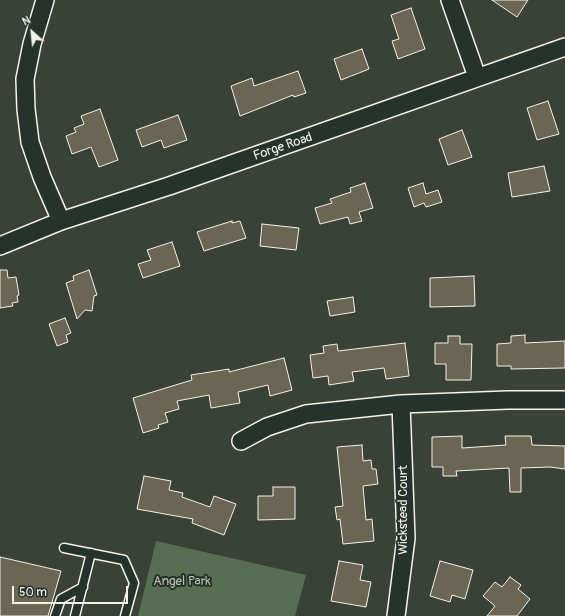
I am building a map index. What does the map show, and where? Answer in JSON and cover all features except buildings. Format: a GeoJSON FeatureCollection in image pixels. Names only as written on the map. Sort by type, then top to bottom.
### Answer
{"type":"FeatureCollection","features":[{"type":"Feature","properties":{"kind":"street"},"geometry":{"type":"LineString","coordinates":[[46,0],[32,44],[25,79],[26,109],[30,142],[42,177],[61,221]]}},
{"type":"Feature","properties":{"kind":"street"},"geometry":{"type":"LineString","coordinates":[[450,0],[477,77]]}},
{"type":"Feature","properties":{"kind":"street","name":"Forge Road"},"geometry":{"type":"LineString","coordinates":[[0,246],[61,221],[169,186],[477,77],[565,48]]}},
{"type":"Feature","properties":{"kind":"street"},"geometry":{"type":"LineString","coordinates":[[241,441],[267,427],[306,414],[401,404],[508,400],[565,400]]}},
{"type":"Feature","properties":{"kind":"street","name":"Wickstead Court"},"geometry":{"type":"LineString","coordinates":[[396,616],[406,538],[401,404]]}},
{"type":"Feature","properties":{"kind":"lane"},"geometry":{"type":"LineString","coordinates":[[64,548],[124,560],[134,583],[125,616]]}},
{"type":"Feature","properties":{"kind":"lane"},"geometry":{"type":"LineString","coordinates":[[75,616],[92,554]]}},
{"type":"Feature","properties":{"kind":"lane"},"geometry":{"type":"LineString","coordinates":[[55,616],[60,599],[83,587]]}},
{"type":"Feature","properties":{"kind":"green space","name":"Angel Park"},"geometry":{"type":"Polygon","coordinates":[[[156,541],[306,575],[295,616],[138,616],[156,541]]]}}]}
